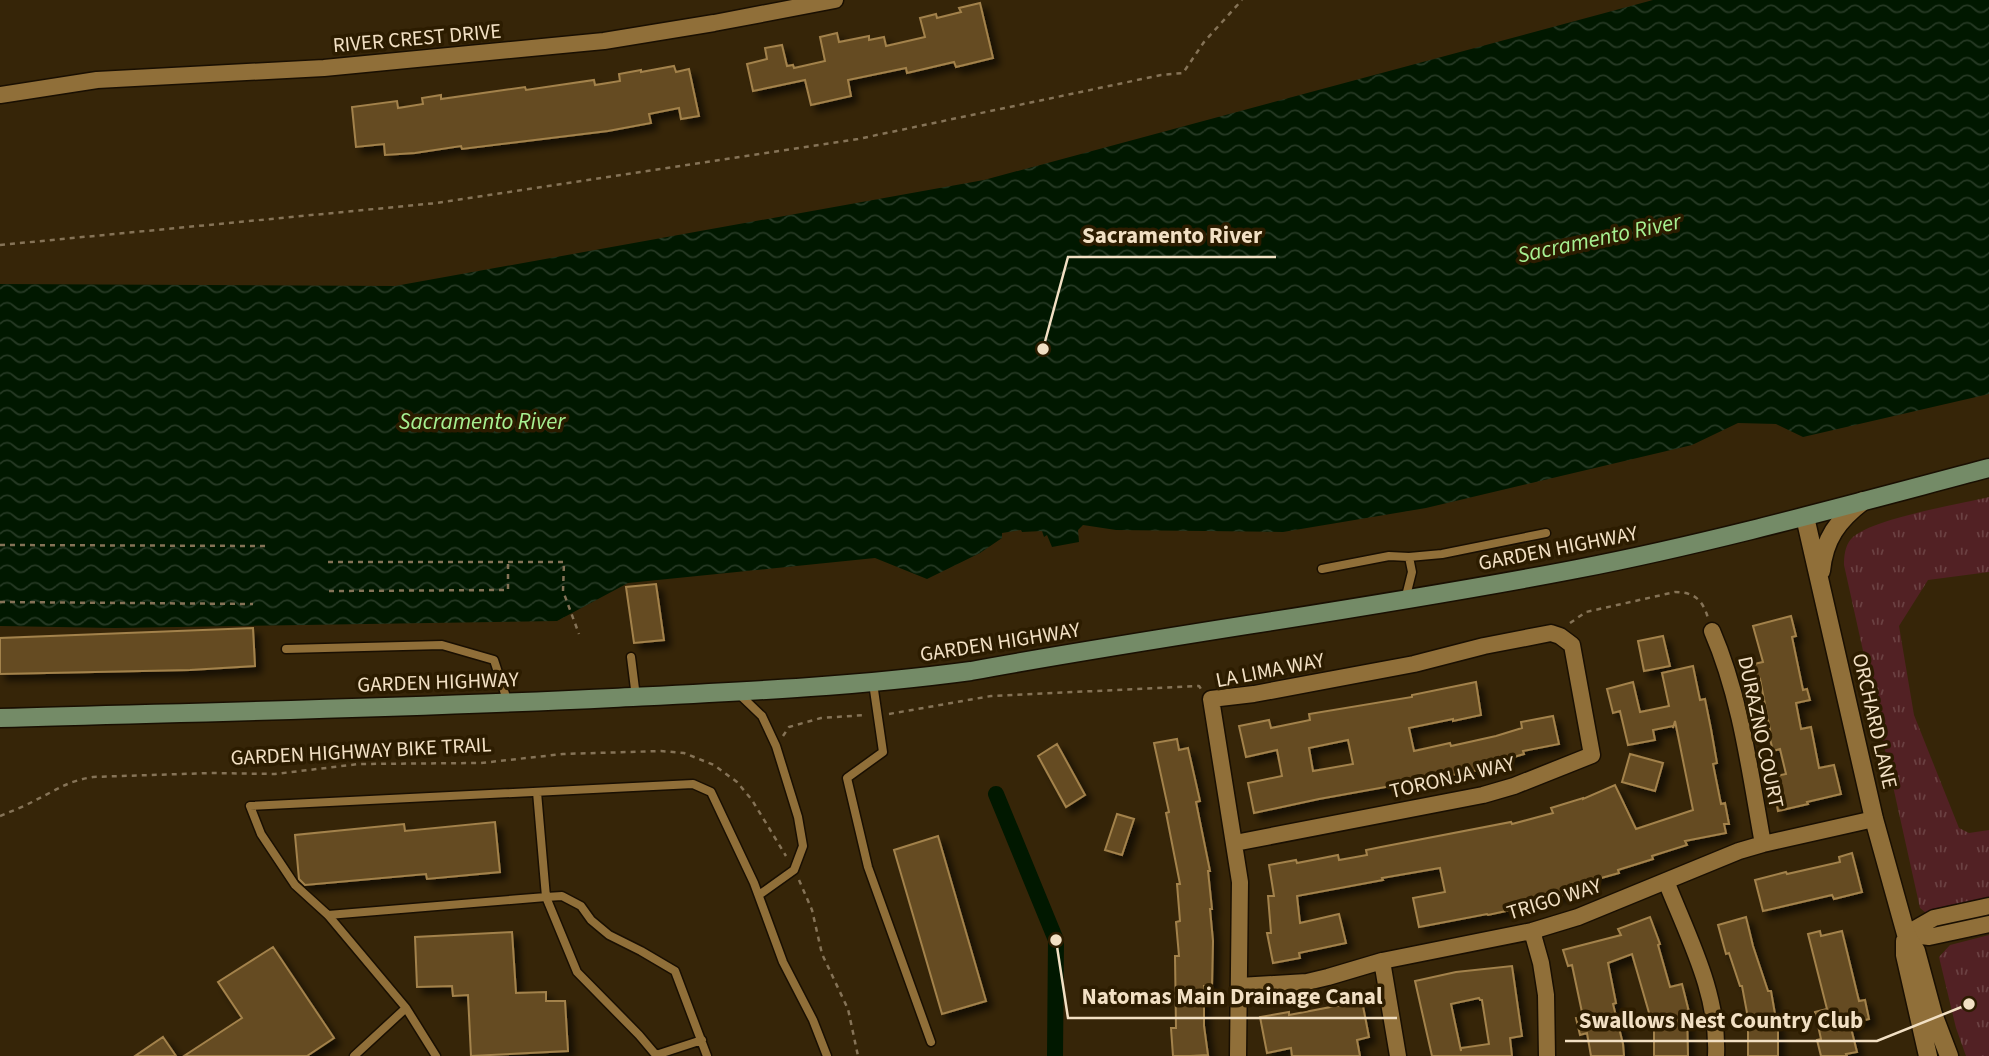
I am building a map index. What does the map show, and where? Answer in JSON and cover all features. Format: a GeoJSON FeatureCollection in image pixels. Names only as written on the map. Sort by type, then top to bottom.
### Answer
{"type":"FeatureCollection","features":[{"type":"Feature","properties":{"kind":"main road","name":"GARDEN HIGHWAY"},"geometry":{"type":"LineString","coordinates":[[0,718],[508,703],[737,692],[873,683],[971,671],[1578,569],[1700,543],[1989,468]]}},
{"type":"Feature","properties":{"kind":"street","name":"RIVER CREST DRIVE"},"geometry":{"type":"LineString","coordinates":[[0,95],[97,80],[324,68],[604,41],[835,0]]}},
{"type":"Feature","properties":{"kind":"street"},"geometry":{"type":"LineString","coordinates":[[1819,581],[1824,553],[1837,524],[1863,502]]}},
{"type":"Feature","properties":{"kind":"street","name":"ORCHARD LANE"},"geometry":{"type":"LineString","coordinates":[[1805,517],[1874,819],[1906,934],[1916,951],[1933,1014],[1948,1056]]}},
{"type":"Feature","properties":{"kind":"street","name":"LA LIMA WAY"},"geometry":{"type":"LineString","coordinates":[[1238,1056],[1240,906],[1235,843],[1211,699],[1254,694],[1414,664],[1484,646],[1563,631]]}},
{"type":"Feature","properties":{"kind":"street","name":"TORONJA WAY"},"geometry":{"type":"LineString","coordinates":[[1235,843],[1483,795],[1514,786],[1592,755],[1572,645],[1563,631]]}},
{"type":"Feature","properties":{"kind":"street","name":"DURAZNO COURT"},"geometry":{"type":"LineString","coordinates":[[1713,631],[1734,693],[1763,844]]}},
{"type":"Feature","properties":{"kind":"street","name":"TRIGO WAY"},"geometry":{"type":"LineString","coordinates":[[1239,986],[1307,982],[1382,961],[1532,931],[1578,917],[1739,851],[1874,819]]}},
{"type":"Feature","properties":{"kind":"street"},"geometry":{"type":"LineString","coordinates":[[1666,881],[1707,986],[1716,1026],[1716,1056]]}},
{"type":"Feature","properties":{"kind":"street"},"geometry":{"type":"LineString","coordinates":[[1906,934],[1934,918],[1989,906]]}},
{"type":"Feature","properties":{"kind":"street"},"geometry":{"type":"LineString","coordinates":[[1906,934],[1929,937],[1989,924]]}},
{"type":"Feature","properties":{"kind":"street"},"geometry":{"type":"LineString","coordinates":[[1532,931],[1546,995],[1547,1056]]}},
{"type":"Feature","properties":{"kind":"street","name":"ORCHARD LANE"},"geometry":{"type":"LineString","coordinates":[[1906,934],[1905,955],[1928,1056]]}},
{"type":"Feature","properties":{"kind":"street"},"geometry":{"type":"LineString","coordinates":[[1382,961],[1398,1056]]}},
{"type":"Feature","properties":{"kind":"lane"},"geometry":{"type":"LineString","coordinates":[[1322,569],[1389,555],[1409,557],[1454,551],[1546,533]]}},
{"type":"Feature","properties":{"kind":"lane"},"geometry":{"type":"LineString","coordinates":[[1405,600],[1412,572],[1409,557]]}},
{"type":"Feature","properties":{"kind":"lane"},"geometry":{"type":"LineString","coordinates":[[286,649],[442,645],[494,660],[508,703]]}},
{"type":"Feature","properties":{"kind":"lane"},"geometry":{"type":"LineString","coordinates":[[631,657],[636,696]]}},
{"type":"Feature","properties":{"kind":"lane"},"geometry":{"type":"LineString","coordinates":[[873,683],[883,751],[847,778],[868,867],[931,1042]]}},
{"type":"Feature","properties":{"kind":"lane"},"geometry":{"type":"LineString","coordinates":[[737,692],[762,716],[776,746],[798,817],[803,846],[794,870],[759,895]]}},
{"type":"Feature","properties":{"kind":"lane"},"geometry":{"type":"LineString","coordinates":[[436,1056],[406,1008],[328,915],[295,885],[261,834],[250,806],[693,784],[711,792],[759,895],[783,962],[813,1020],[827,1056]]}},
{"type":"Feature","properties":{"kind":"lane"},"geometry":{"type":"LineString","coordinates":[[537,792],[546,897],[578,972],[656,1056]]}},
{"type":"Feature","properties":{"kind":"lane"},"geometry":{"type":"LineString","coordinates":[[328,915],[562,896],[581,906],[591,920],[609,935],[675,971],[707,1056]]}},
{"type":"Feature","properties":{"kind":"lane"},"geometry":{"type":"LineString","coordinates":[[354,1056],[406,1008]]}},
{"type":"Feature","properties":{"kind":"lane"},"geometry":{"type":"LineString","coordinates":[[650,1056],[702,1040]]}},
{"type":"Feature","properties":{"kind":"path"},"geometry":{"type":"LineString","coordinates":[[0,246],[437,203],[858,139],[1183,73],[1204,42],[1242,0]]}},
{"type":"Feature","properties":{"kind":"path"},"geometry":{"type":"LineString","coordinates":[[0,545],[265,546]]}},
{"type":"Feature","properties":{"kind":"path"},"geometry":{"type":"LineString","coordinates":[[328,562],[564,562],[564,592],[579,634]]}},
{"type":"Feature","properties":{"kind":"path"},"geometry":{"type":"LineString","coordinates":[[329,591],[508,590],[508,562]]}},
{"type":"Feature","properties":{"kind":"path"},"geometry":{"type":"LineString","coordinates":[[1563,631],[1586,612],[1675,592],[1696,597],[1706,610]]}},
{"type":"Feature","properties":{"kind":"path"},"geometry":{"type":"LineString","coordinates":[[0,602],[253,604]]}},
{"type":"Feature","properties":{"kind":"path"},"geometry":{"type":"LineString","coordinates":[[776,746],[789,727],[821,718],[877,715],[991,696],[1199,687],[1211,699]]}},
{"type":"Feature","properties":{"kind":"path","name":"GARDEN HIGHWAY BIKE TRAIL"},"geometry":{"type":"LineString","coordinates":[[0,816],[62,785],[93,777],[275,774],[359,764],[481,763],[563,754],[661,751],[684,753],[714,765],[737,782],[752,800],[794,870],[808,900],[822,954],[848,1009],[858,1056]]}},
{"type":"Feature","properties":{"kind":"green space"},"geometry":{"type":"Polygon","coordinates":[[[1989,497],[1989,572],[1928,580],[1899,626],[1914,715],[1959,828],[1969,833],[1989,830],[1989,901],[1926,913],[1920,908],[1844,565],[1845,555],[1851,539],[1876,525],[1989,497]]]}},
{"type":"Feature","properties":{"kind":"green space"},"geometry":{"type":"Polygon","coordinates":[[[1989,935],[1989,1056],[1966,1056],[1956,1028],[1939,957],[1950,945],[1989,935]]]}},
{"type":"Feature","properties":{"kind":"water"},"geometry":{"type":"Polygon","coordinates":[[[1653,0],[1989,0],[1989,394],[1803,437],[1776,424],[1738,423],[1692,445],[1426,508],[1283,532],[1116,530],[1083,525],[1078,530],[1079,542],[1052,547],[1047,535],[1044,537],[1042,531],[1002,533],[1002,538],[980,553],[927,579],[875,558],[628,583],[557,621],[115,628],[0,626],[0,284],[395,286],[984,180],[1653,0]]]}},
{"type":"Feature","properties":{"kind":"building"},"geometry":{"type":"Polygon","coordinates":[[[980,3],[993,58],[956,67],[954,62],[907,73],[906,68],[848,80],[851,96],[811,105],[805,80],[753,91],[747,64],[767,59],[765,48],[782,45],[787,66],[793,65],[794,68],[825,61],[820,37],[837,33],[839,42],[869,36],[869,40],[884,37],[886,46],[925,37],[920,18],[936,14],[937,18],[961,12],[959,8],[980,3]]]}},
{"type":"Feature","properties":{"kind":"building"},"geometry":{"type":"Polygon","coordinates":[[[674,66],[676,72],[689,69],[699,116],[681,119],[679,108],[649,114],[651,123],[462,149],[461,146],[385,155],[384,144],[356,147],[352,107],[397,101],[398,108],[423,104],[422,98],[441,95],[441,99],[594,80],[595,85],[620,81],[619,74],[674,66]]]}},
{"type":"Feature","properties":{"kind":"building"},"geometry":{"type":"Polygon","coordinates":[[[656,584],[664,640],[634,643],[626,587],[656,584]]]}},
{"type":"Feature","properties":{"kind":"building"},"geometry":{"type":"Polygon","coordinates":[[[1791,616],[1796,636],[1792,637],[1803,690],[1807,689],[1810,700],[1796,703],[1801,729],[1811,727],[1819,768],[1834,765],[1841,794],[1778,811],[1771,777],[1786,774],[1780,749],[1773,751],[1769,735],[1760,679],[1758,680],[1754,664],[1763,662],[1753,626],[1791,616]]]}},
{"type":"Feature","properties":{"kind":"building"},"geometry":{"type":"Polygon","coordinates":[[[253,628],[255,666],[0,674],[0,638],[253,628]]]}},
{"type":"Feature","properties":{"kind":"building"},"geometry":{"type":"Polygon","coordinates":[[[1663,636],[1670,666],[1644,671],[1638,641],[1663,636]]]}},
{"type":"Feature","properties":{"kind":"building"},"geometry":{"type":"Polygon","coordinates":[[[1693,666],[1700,700],[1705,699],[1711,729],[1717,763],[1713,764],[1721,804],[1725,803],[1729,824],[1724,824],[1726,833],[1685,841],[1687,845],[1618,870],[1619,873],[1587,882],[1589,887],[1561,896],[1560,893],[1520,908],[1419,927],[1413,898],[1445,892],[1440,868],[1297,896],[1300,923],[1339,914],[1346,943],[1299,953],[1300,958],[1273,963],[1267,933],[1271,933],[1268,896],[1274,896],[1269,865],[1338,855],[1339,860],[1367,855],[1366,850],[1511,822],[1512,824],[1553,813],[1551,808],[1583,799],[1615,785],[1636,829],[1693,810],[1675,721],[1673,728],[1653,730],[1655,740],[1628,745],[1620,711],[1613,713],[1607,689],[1633,682],[1640,712],[1669,706],[1662,673],[1693,666]]]}},
{"type":"Feature","properties":{"kind":"building"},"geometry":{"type":"Polygon","coordinates":[[[1476,682],[1481,715],[1409,728],[1414,751],[1496,736],[1522,728],[1521,722],[1553,716],[1559,744],[1523,751],[1524,754],[1490,764],[1491,768],[1254,813],[1248,783],[1282,776],[1277,750],[1246,757],[1239,726],[1269,720],[1271,728],[1310,720],[1309,714],[1476,682]],[[1348,740],[1309,748],[1313,771],[1353,764],[1348,740]]]}},
{"type":"Feature","properties":{"kind":"building"},"geometry":{"type":"Polygon","coordinates":[[[1177,739],[1179,750],[1188,748],[1200,801],[1196,802],[1210,871],[1212,986],[1204,986],[1204,1026],[1208,1055],[1173,1056],[1171,1028],[1176,1028],[1175,956],[1179,956],[1176,922],[1180,921],[1177,884],[1180,884],[1166,813],[1169,812],[1154,743],[1177,739]]]}},
{"type":"Feature","properties":{"kind":"building"},"geometry":{"type":"Polygon","coordinates":[[[1057,744],[1085,795],[1066,807],[1038,756],[1057,744]]]}},
{"type":"Feature","properties":{"kind":"building"},"geometry":{"type":"Polygon","coordinates":[[[1630,754],[1663,763],[1655,791],[1622,782],[1630,754]]]}},
{"type":"Feature","properties":{"kind":"building"},"geometry":{"type":"Polygon","coordinates":[[[1117,814],[1134,819],[1122,855],[1105,850],[1117,814]]]}},
{"type":"Feature","properties":{"kind":"building"},"geometry":{"type":"Polygon","coordinates":[[[495,822],[500,872],[427,879],[426,874],[305,885],[299,879],[295,835],[404,824],[405,831],[495,822]]]}},
{"type":"Feature","properties":{"kind":"building"},"geometry":{"type":"Polygon","coordinates":[[[938,836],[986,1001],[942,1014],[894,850],[938,836]]]}},
{"type":"Feature","properties":{"kind":"building"},"geometry":{"type":"Polygon","coordinates":[[[1852,853],[1862,892],[1834,899],[1832,895],[1763,911],[1755,880],[1840,862],[1839,857],[1852,853]]]}},
{"type":"Feature","properties":{"kind":"building"},"geometry":{"type":"Polygon","coordinates":[[[1650,917],[1660,944],[1658,945],[1670,987],[1682,984],[1689,1012],[1688,1056],[1654,1056],[1654,1030],[1632,954],[1608,963],[1624,1056],[1591,1056],[1587,1033],[1580,1035],[1576,1018],[1583,1017],[1572,965],[1568,966],[1563,950],[1621,935],[1618,929],[1650,917]]]}},
{"type":"Feature","properties":{"kind":"building"},"geometry":{"type":"Polygon","coordinates":[[[1746,917],[1768,991],[1771,991],[1778,1031],[1778,1056],[1748,1056],[1748,1018],[1742,986],[1729,953],[1726,954],[1718,925],[1746,917]]]}},
{"type":"Feature","properties":{"kind":"building"},"geometry":{"type":"Polygon","coordinates":[[[1820,931],[1821,936],[1842,931],[1859,1001],[1865,1000],[1869,1019],[1850,1024],[1857,1052],[1846,1054],[1847,1056],[1821,1056],[1817,1040],[1821,1039],[1815,1012],[1827,1009],[1808,934],[1820,931]]]}},
{"type":"Feature","properties":{"kind":"building"},"geometry":{"type":"Polygon","coordinates":[[[512,932],[516,993],[546,992],[546,1001],[565,1001],[568,1051],[471,1056],[468,995],[453,996],[452,986],[417,987],[415,937],[512,932]]]}},
{"type":"Feature","properties":{"kind":"building"},"geometry":{"type":"Polygon","coordinates":[[[273,947],[334,1038],[307,1056],[184,1056],[242,1018],[218,982],[273,947]]]}},
{"type":"Feature","properties":{"kind":"building"},"geometry":{"type":"Polygon","coordinates":[[[1512,966],[1522,1036],[1510,1038],[1512,1056],[1432,1056],[1415,981],[1456,972],[1512,966]],[[1479,998],[1451,1004],[1461,1051],[1461,1048],[1489,1044],[1479,998]]]}},
{"type":"Feature","properties":{"kind":"building"},"geometry":{"type":"Polygon","coordinates":[[[1362,1001],[1369,1037],[1357,1040],[1360,1056],[1292,1056],[1291,1048],[1267,1053],[1260,1017],[1289,1012],[1289,1015],[1362,1001]]]}},
{"type":"Feature","properties":{"kind":"building"},"geometry":{"type":"Polygon","coordinates":[[[163,1037],[176,1056],[135,1056],[163,1037]]]}},
{"type":"Feature","properties":{"kind":"waterway"},"geometry":{"type":"LineString","coordinates":[[996,794],[1056,940],[1055,1056]]}},
{"type":"Feature","properties":{"kind":"place","name":"Sacramento River"},"geometry":{"type":"Point","coordinates":[1043,349]}},
{"type":"Feature","properties":{"kind":"place","name":"Natomas Main Drainage Canal"},"geometry":{"type":"Point","coordinates":[1056,940]}},
{"type":"Feature","properties":{"kind":"place","name":"Swallows Nest Country Club"},"geometry":{"type":"Point","coordinates":[1969,1004]}}]}
